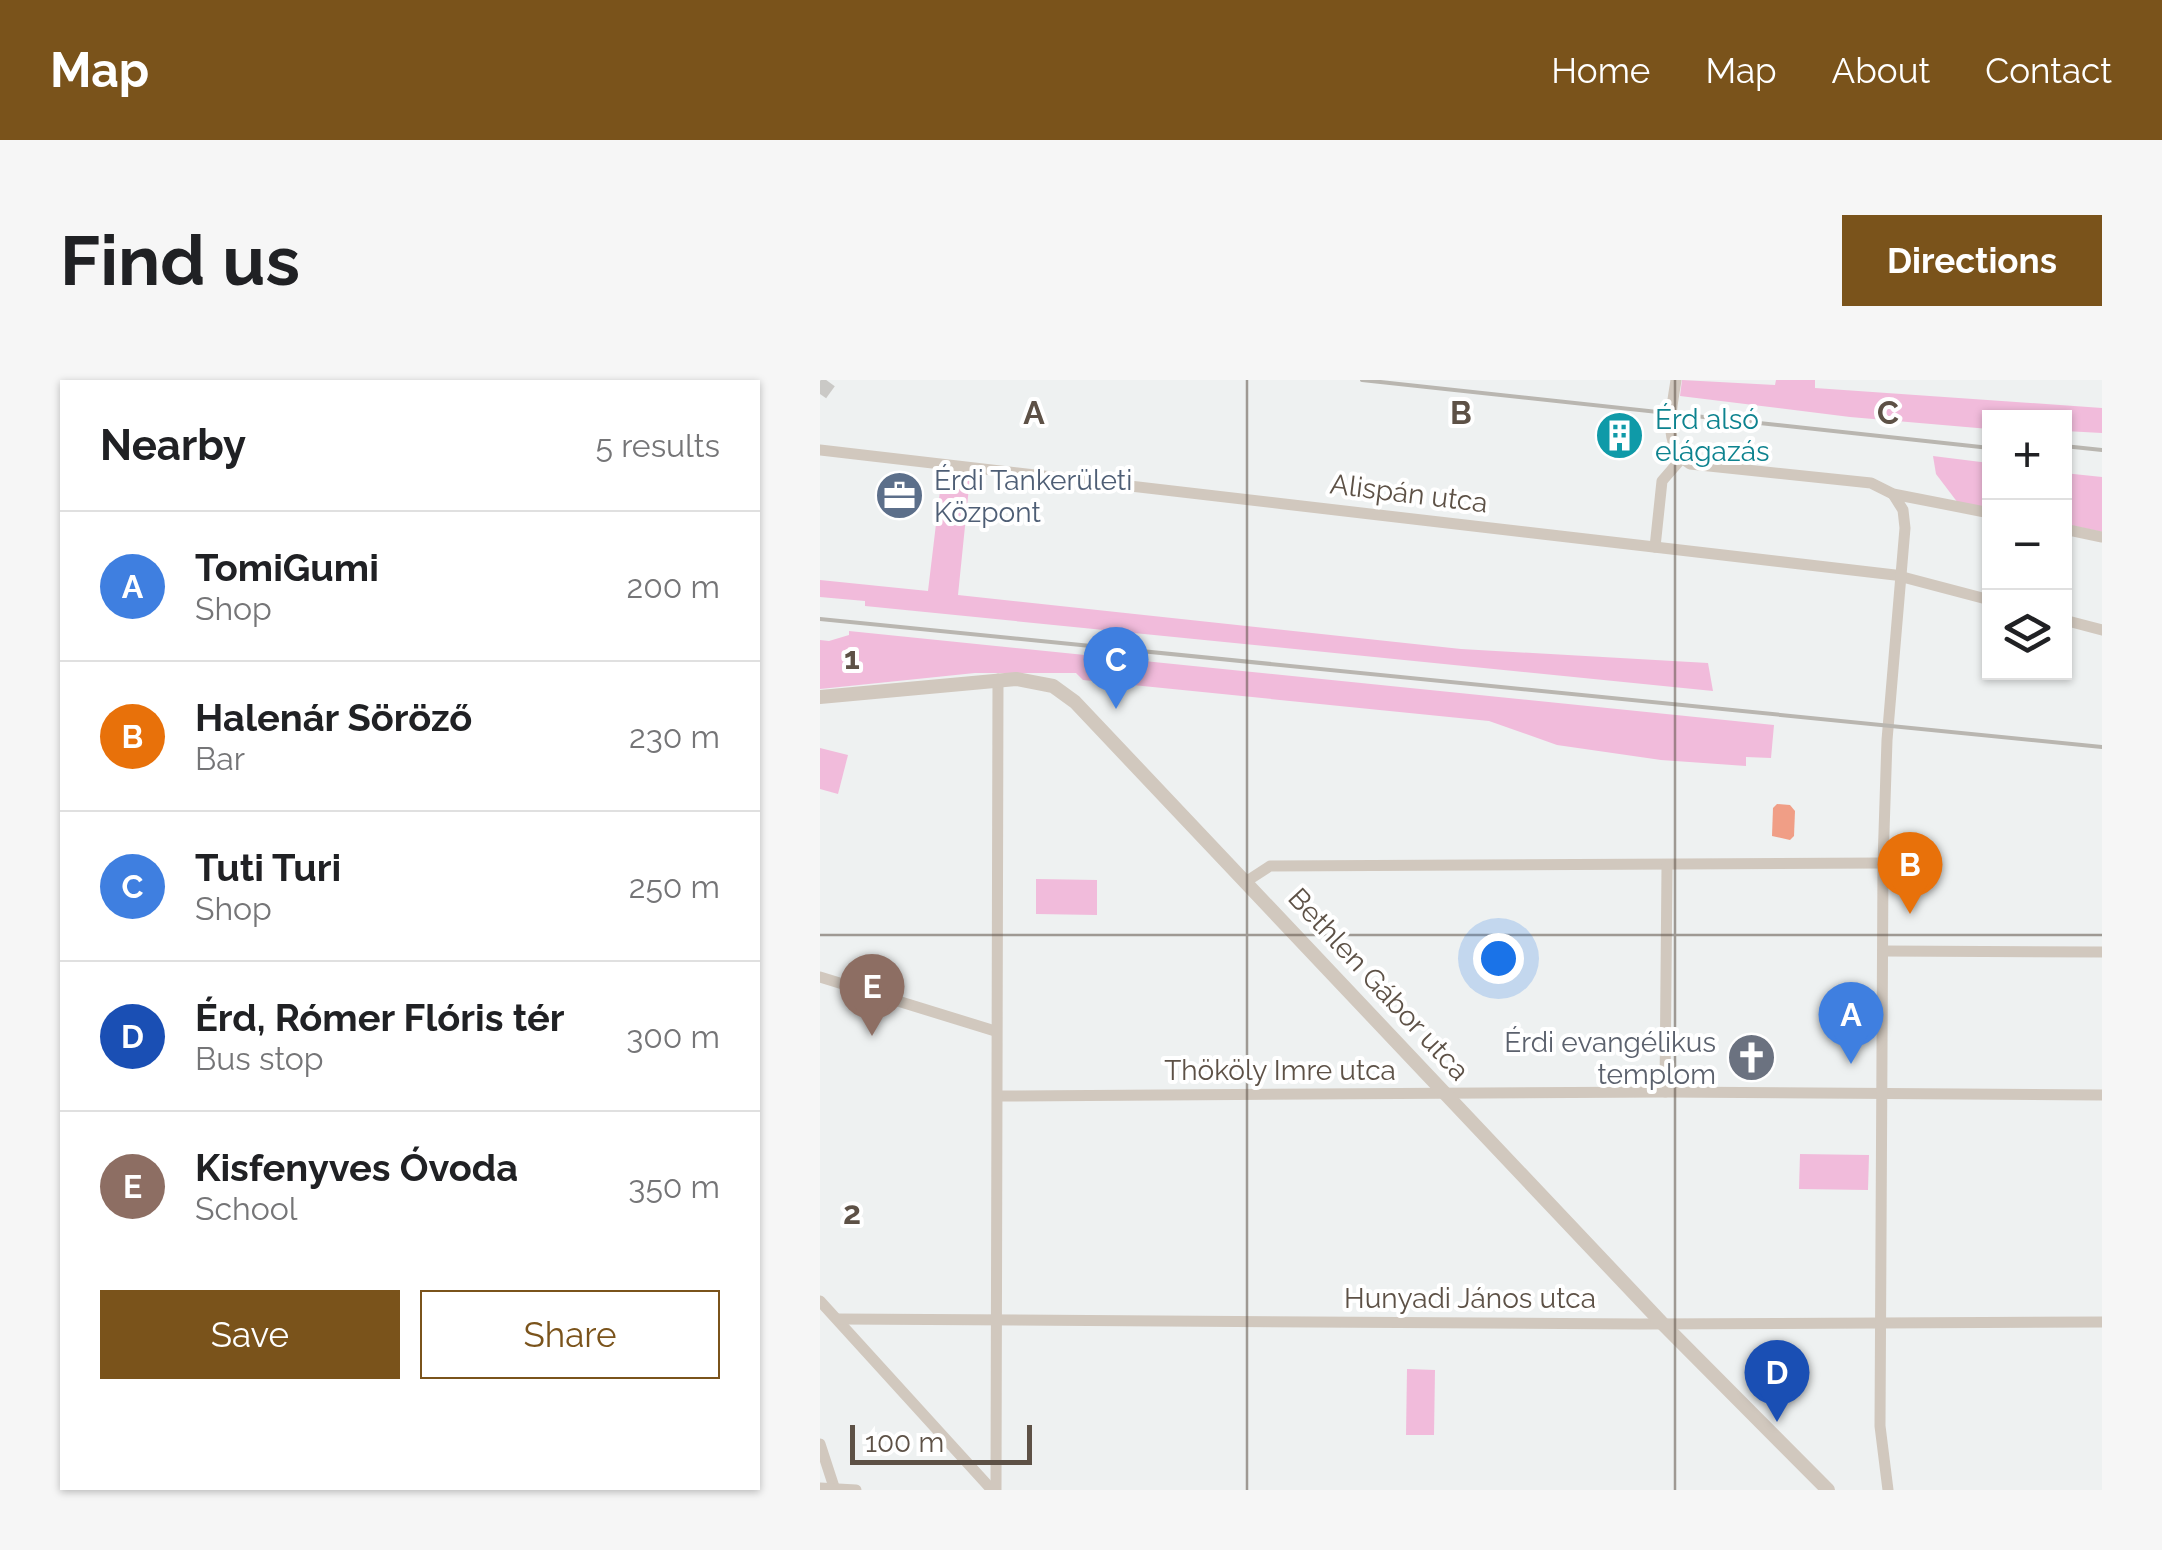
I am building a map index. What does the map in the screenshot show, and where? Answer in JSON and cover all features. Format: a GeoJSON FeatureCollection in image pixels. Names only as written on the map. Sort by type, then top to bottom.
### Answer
{"type":"FeatureCollection","features":[{"type":"Feature","properties":{"kind":"street"},"geometry":{"type":"LineString","coordinates":[[1676,380],[1670,436],[1682,458],[1700,467],[1872,483],[1894,494],[1982,511]]}},
{"type":"Feature","properties":{"kind":"street","name":"Alispán utca"},"geometry":{"type":"LineString","coordinates":[[820,450],[1900,576],[1982,598]]}},
{"type":"Feature","properties":{"kind":"street"},"geometry":{"type":"LineString","coordinates":[[1655,547],[1662,481],[1682,458]]}},
{"type":"Feature","properties":{"kind":"street"},"geometry":{"type":"LineString","coordinates":[[1888,1490],[1880,1426],[1883,863],[1887,740],[1905,518],[1894,494]]}},
{"type":"Feature","properties":{"kind":"street"},"geometry":{"type":"LineString","coordinates":[[2072,531],[2102,537]]}},
{"type":"Feature","properties":{"kind":"street"},"geometry":{"type":"LineString","coordinates":[[2072,622],[2102,630]]}},
{"type":"Feature","properties":{"kind":"street"},"geometry":{"type":"LineString","coordinates":[[994,1490],[998,679]]}},
{"type":"Feature","properties":{"kind":"street","name":"Bethlen Gábor utca"},"geometry":{"type":"LineString","coordinates":[[820,697],[998,679],[1035,680],[1053,686],[1074,702],[1663,1324],[1828,1490]]}},
{"type":"Feature","properties":{"kind":"street"},"geometry":{"type":"LineString","coordinates":[[1246,881],[1270,866],[1883,863]]}},
{"type":"Feature","properties":{"kind":"street"},"geometry":{"type":"LineString","coordinates":[[1665,1092],[1667,866]]}},
{"type":"Feature","properties":{"kind":"street"},"geometry":{"type":"LineString","coordinates":[[1883,951],[2102,952]]}},
{"type":"Feature","properties":{"kind":"street"},"geometry":{"type":"LineString","coordinates":[[820,977],[995,1032]]}},
{"type":"Feature","properties":{"kind":"street","name":"Thököly Imre utca"},"geometry":{"type":"LineString","coordinates":[[998,1096],[1665,1092],[2102,1095]]}},
{"type":"Feature","properties":{"kind":"street"},"geometry":{"type":"LineString","coordinates":[[820,1301],[994,1490]]}},
{"type":"Feature","properties":{"kind":"street","name":"Hunyadi János utca"},"geometry":{"type":"LineString","coordinates":[[838,1319],[1663,1324],[1880,1320],[2102,1322]]}},
{"type":"Feature","properties":{"kind":"street"},"geometry":{"type":"LineString","coordinates":[[820,1444],[829,1488],[856,1490]]}},
{"type":"Feature","properties":{"kind":"shaded area"},"geometry":{"type":"Polygon","coordinates":[[[1682,380],[1775,385],[1776,380],[1815,380],[1815,388],[2102,408],[2102,433],[2072,431],[2072,410],[1982,410],[1982,428],[1680,396],[1682,380]]]}},
{"type":"Feature","properties":{"kind":"shaded area"},"geometry":{"type":"Polygon","coordinates":[[[1933,456],[1982,462],[1982,508],[1958,503],[1936,474],[1933,456]]]}},
{"type":"Feature","properties":{"kind":"shaded area"},"geometry":{"type":"Polygon","coordinates":[[[942,474],[970,477],[958,595],[1461,649],[1708,663],[1713,691],[865,606],[865,601],[820,597],[820,580],[928,591],[942,474]]]}},
{"type":"Feature","properties":{"kind":"shaded area"},"geometry":{"type":"Polygon","coordinates":[[[2072,474],[2102,477],[2102,532],[2072,526],[2072,474]]]}},
{"type":"Feature","properties":{"kind":"shaded area"},"geometry":{"type":"Polygon","coordinates":[[[849,631],[1774,725],[1771,758],[1746,757],[1746,766],[1661,760],[1557,745],[1489,721],[1083,680],[1076,673],[975,673],[820,689],[820,640],[849,635],[849,631]]]}},
{"type":"Feature","properties":{"kind":"shaded area"},"geometry":{"type":"Polygon","coordinates":[[[820,748],[848,755],[838,794],[820,789],[820,748]]]}},
{"type":"Feature","properties":{"kind":"shaded area"},"geometry":{"type":"Polygon","coordinates":[[[1777,804],[1790,805],[1795,811],[1794,836],[1790,840],[1772,836],[1773,808],[1777,804]]]}},
{"type":"Feature","properties":{"kind":"shaded area"},"geometry":{"type":"Polygon","coordinates":[[[1036,879],[1097,880],[1097,915],[1036,914],[1036,879]]]}},
{"type":"Feature","properties":{"kind":"shaded area"},"geometry":{"type":"Polygon","coordinates":[[[1800,1154],[1869,1155],[1868,1190],[1799,1189],[1800,1154]]]}},
{"type":"Feature","properties":{"kind":"shaded area"},"geometry":{"type":"Polygon","coordinates":[[[1407,1369],[1435,1370],[1434,1435],[1406,1435],[1407,1369]]]}},
{"type":"Feature","properties":{"kind":"tunnel"},"geometry":{"type":"LineString","coordinates":[[820,394],[830,380]]}},
{"type":"Feature","properties":{"kind":"railway"},"geometry":{"type":"LineString","coordinates":[[1362,380],[1982,447]]}},
{"type":"Feature","properties":{"kind":"railway"},"geometry":{"type":"LineString","coordinates":[[2072,447],[2102,450]]}},
{"type":"Feature","properties":{"kind":"railway"},"geometry":{"type":"LineString","coordinates":[[820,619],[2102,747]]}},
{"type":"Feature","properties":{"kind":"place","name":"Érd alsó elágazás"},"geometry":{"type":"Point","coordinates":[1620,435]}},
{"type":"Feature","properties":{"kind":"place","name":"Érdi Tankerületi Központ"},"geometry":{"type":"Point","coordinates":[899,496]}},
{"type":"Feature","properties":{"kind":"place","name":"Tuti Turi"},"geometry":{"type":"Point","coordinates":[1116,709]}},
{"type":"Feature","properties":{"kind":"place","name":"Halenár Söröző"},"geometry":{"type":"Point","coordinates":[1910,914]}},
{"type":"Feature","properties":{"kind":"place","name":"Kisfenyves Óvoda"},"geometry":{"type":"Point","coordinates":[872,1036]}},
{"type":"Feature","properties":{"kind":"place","name":"Érdi evangélikus templom"},"geometry":{"type":"Point","coordinates":[1751,1058]}},
{"type":"Feature","properties":{"kind":"place","name":"TomiGumi"},"geometry":{"type":"Point","coordinates":[1851,1064]}},
{"type":"Feature","properties":{"kind":"place","name":"Érd, Rómer Flóris tér"},"geometry":{"type":"Point","coordinates":[1777,1422]}}]}
